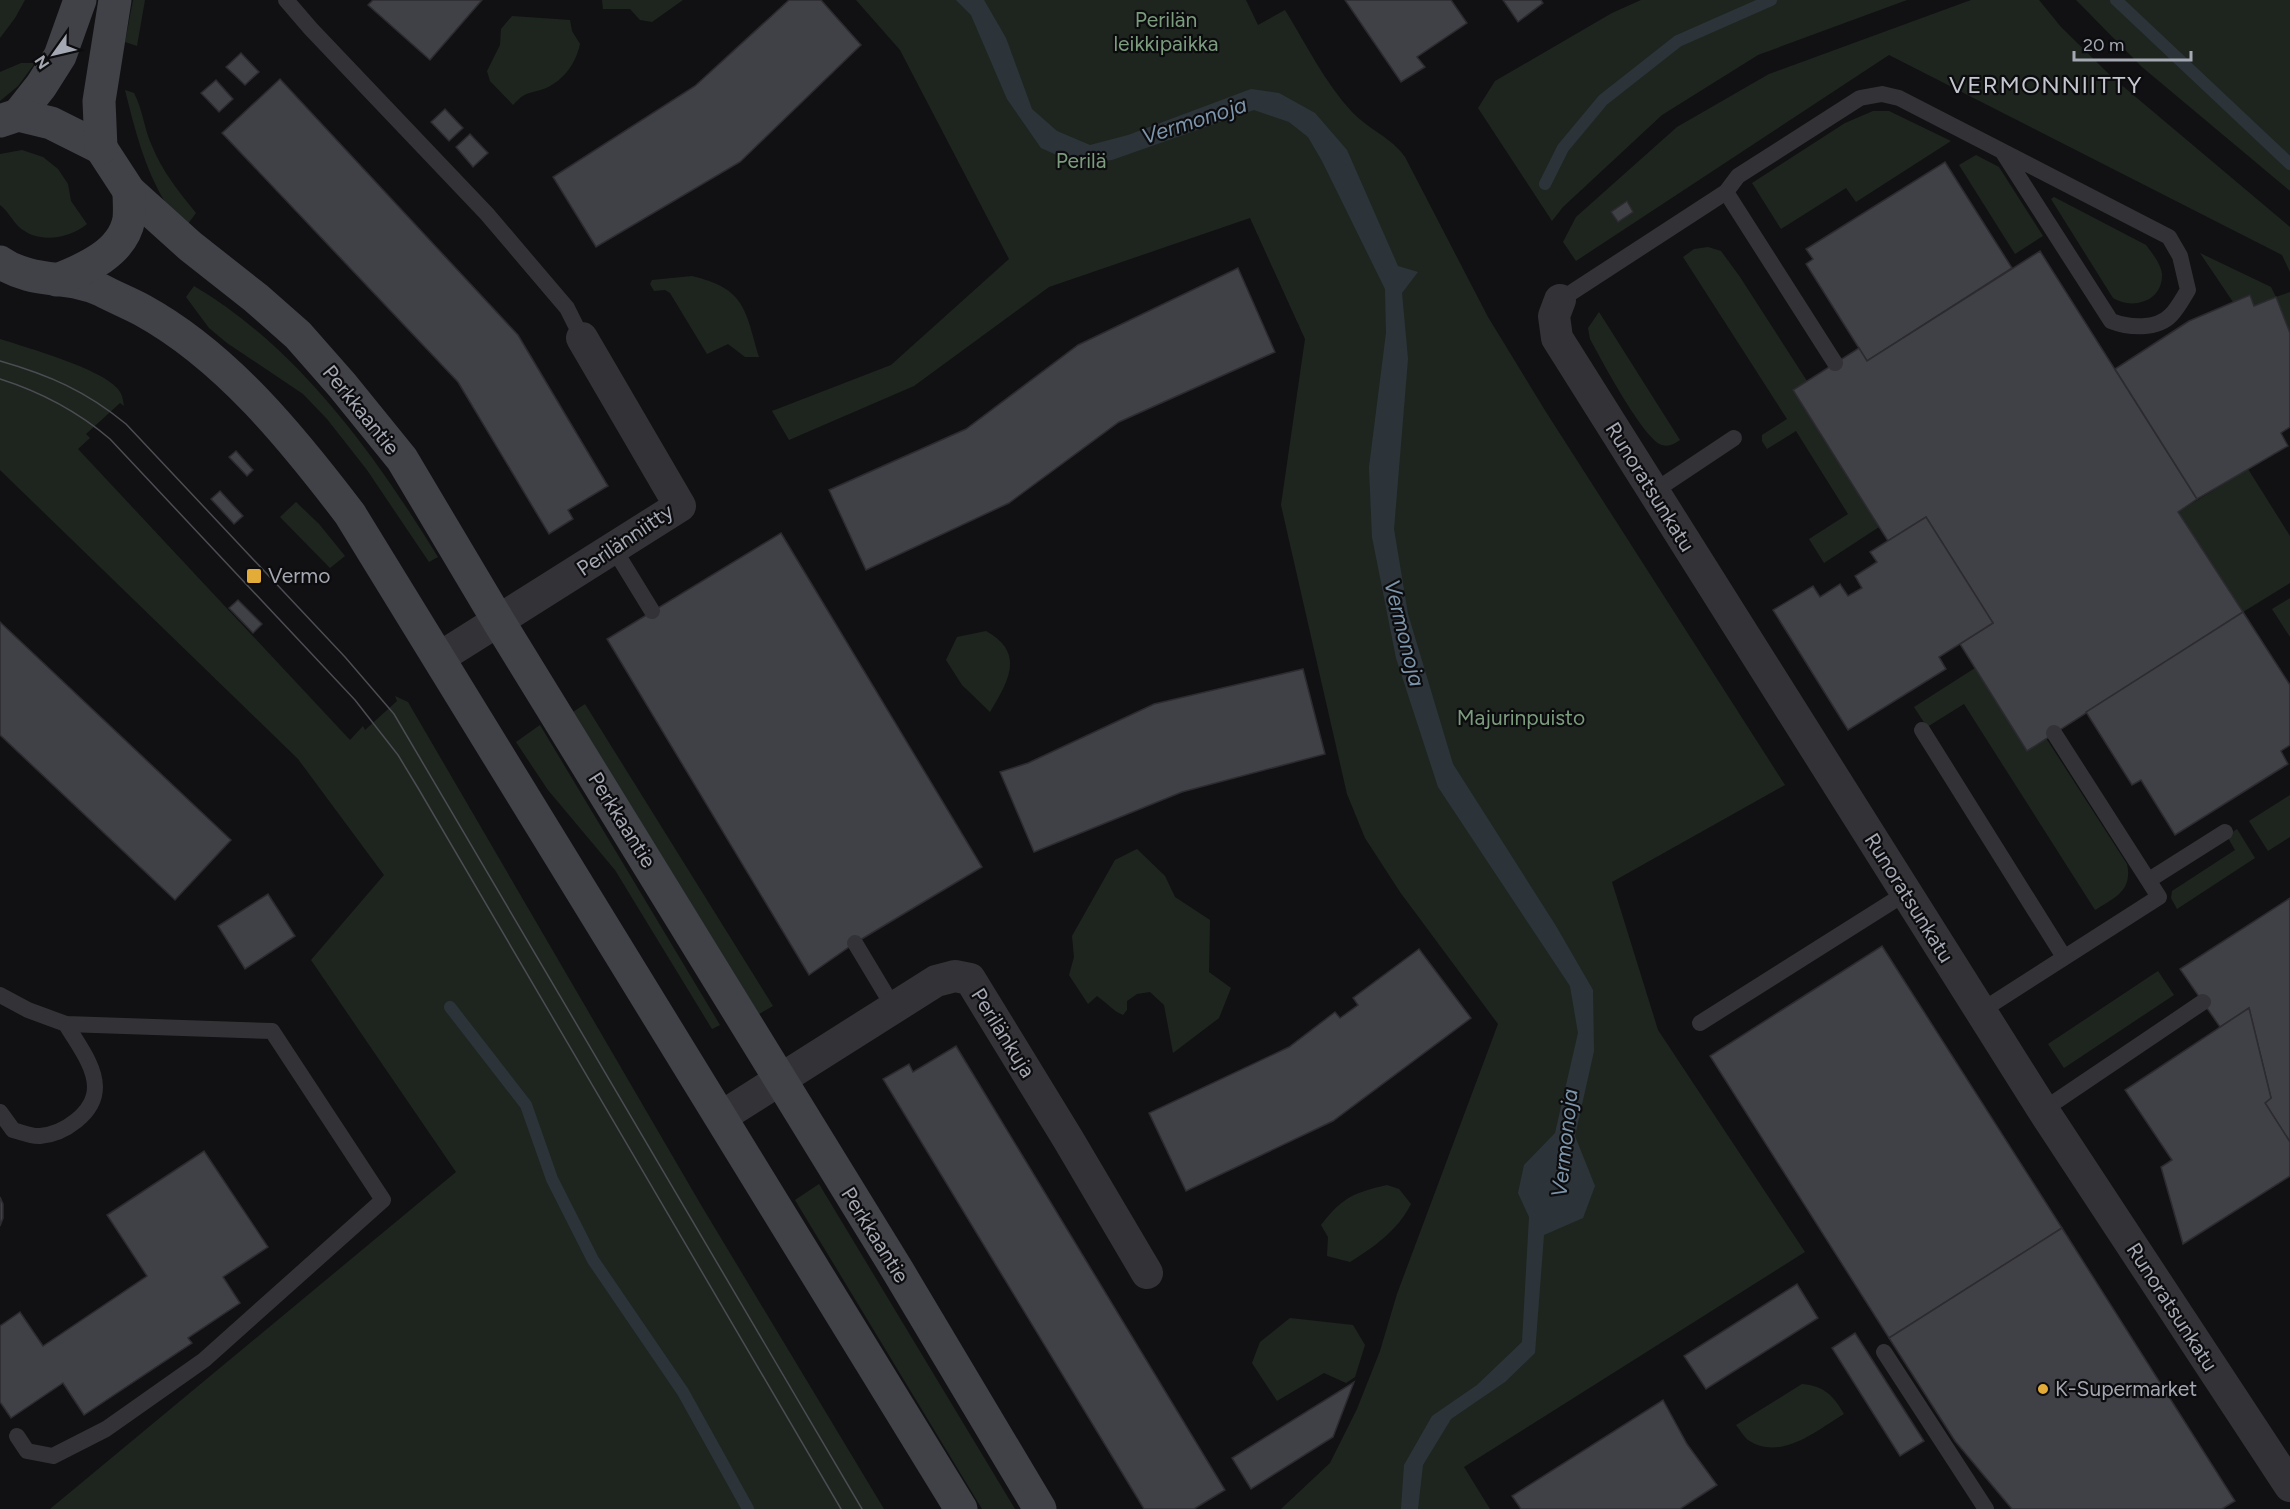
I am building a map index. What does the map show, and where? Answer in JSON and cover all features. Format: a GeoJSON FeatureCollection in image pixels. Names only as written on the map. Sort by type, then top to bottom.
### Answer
{"type":"FeatureCollection","features":[{"type":"Feature","properties":{"kind":"main road"},"geometry":{"type":"LineString","coordinates":[[9,118],[41,86],[60,56],[80,0]]}},
{"type":"Feature","properties":{"kind":"main road"},"geometry":{"type":"LineString","coordinates":[[9,118],[51,123],[101,148],[99,101],[115,0]]}},
{"type":"Feature","properties":{"kind":"main road","name":"Perkkaantie"},"geometry":{"type":"LineString","coordinates":[[101,148],[129,191],[190,246],[256,298],[298,335],[402,459],[1040,1509]]}},
{"type":"Feature","properties":{"kind":"main road"},"geometry":{"type":"LineString","coordinates":[[57,280],[84,269],[117,244],[129,220],[129,191]]}},
{"type":"Feature","properties":{"kind":"main road"},"geometry":{"type":"LineString","coordinates":[[0,262],[35,278],[57,280],[97,289],[143,311],[197,347],[250,395],[300,448],[350,514],[961,1509]]}},
{"type":"Feature","properties":{"kind":"street","name":"Runoratsunkatu"},"geometry":{"type":"LineString","coordinates":[[1560,300],[1554,316],[1557,338],[2043,1110],[2290,1486]]}},
{"type":"Feature","properties":{"kind":"street","name":"Perilänniitty"},"geometry":{"type":"LineString","coordinates":[[439,658],[680,506],[582,338]]}},
{"type":"Feature","properties":{"kind":"street","name":"Perilänkuja"},"geometry":{"type":"LineString","coordinates":[[721,1117],[936,981],[955,976],[970,979],[1147,1273]]}},
{"type":"Feature","properties":{"kind":"lane"},"geometry":{"type":"LineString","coordinates":[[286,0],[319,38],[487,214],[567,308],[582,338]]}},
{"type":"Feature","properties":{"kind":"lane"},"geometry":{"type":"LineString","coordinates":[[1560,300],[1726,192],[1738,176],[1860,98],[1882,94],[1899,98],[2002,151],[2169,237],[2180,256],[2188,290],[2171,316],[2149,326],[2127,327],[2111,321],[2002,151]]}},
{"type":"Feature","properties":{"kind":"lane"},"geometry":{"type":"LineString","coordinates":[[1726,192],[1835,363]]}},
{"type":"Feature","properties":{"kind":"lane"},"geometry":{"type":"LineString","coordinates":[[1653,492],[1734,438]]}},
{"type":"Feature","properties":{"kind":"lane"},"geometry":{"type":"LineString","coordinates":[[614,549],[652,611]]}},
{"type":"Feature","properties":{"kind":"lane"},"geometry":{"type":"LineString","coordinates":[[1922,730],[2064,957]]}},
{"type":"Feature","properties":{"kind":"lane"},"geometry":{"type":"LineString","coordinates":[[1981,1011],[2159,897],[2054,732]]}},
{"type":"Feature","properties":{"kind":"lane"},"geometry":{"type":"LineString","coordinates":[[2149,880],[2225,832]]}},
{"type":"Feature","properties":{"kind":"lane"},"geometry":{"type":"LineString","coordinates":[[1700,1023],[1906,893]]}},
{"type":"Feature","properties":{"kind":"lane"},"geometry":{"type":"LineString","coordinates":[[855,944],[894,1008]]}},
{"type":"Feature","properties":{"kind":"lane"},"geometry":{"type":"LineString","coordinates":[[0,995],[28,1010],[66,1024],[272,1031],[383,1200],[204,1359],[106,1429],[53,1456],[27,1451],[17,1436]]}},
{"type":"Feature","properties":{"kind":"lane"},"geometry":{"type":"LineString","coordinates":[[2043,1110],[2203,1002]]}},
{"type":"Feature","properties":{"kind":"lane"},"geometry":{"type":"LineString","coordinates":[[0,1112],[13,1130],[39,1137],[68,1127],[89,1109],[95,1087],[88,1062],[66,1024]]}},
{"type":"Feature","properties":{"kind":"lane"},"geometry":{"type":"LineString","coordinates":[[1884,1352],[1986,1509]]}},
{"type":"Feature","properties":{"kind":"green space"},"geometry":{"type":"Polygon","coordinates":[[[0,0],[25,0],[0,38],[0,0]]]}},
{"type":"Feature","properties":{"kind":"green space"},"geometry":{"type":"Polygon","coordinates":[[[133,0],[145,0],[137,46],[125,42],[133,0]]]}},
{"type":"Feature","properties":{"kind":"green space"},"geometry":{"type":"Polygon","coordinates":[[[602,0],[683,0],[652,22],[640,20],[630,9],[603,9],[602,0]]]}},
{"type":"Feature","properties":{"kind":"green space","name":"Majurinpuisto"},"geometry":{"type":"Polygon","coordinates":[[[856,0],[1246,0],[1258,25],[1285,10],[1324,76],[1342,101],[1358,118],[1393,144],[1405,157],[1488,317],[1546,412],[1785,785],[1612,882],[1658,1030],[1805,1252],[1464,1467],[1490,1509],[1281,1509],[1330,1463],[1357,1409],[1380,1351],[1397,1294],[1498,1024],[1400,892],[1365,838],[1347,794],[1281,505],[1305,339],[1250,218],[1049,287],[914,386],[789,440],[772,411],[891,365],[1009,259],[900,50],[856,0]]]}},
{"type":"Feature","properties":{"kind":"green space"},"geometry":{"type":"Polygon","coordinates":[[[1641,0],[1907,0],[1758,55],[1662,115],[1563,207],[1552,221],[1478,108],[1495,81],[1612,13],[1641,0]]]}},
{"type":"Feature","properties":{"kind":"green space"},"geometry":{"type":"Polygon","coordinates":[[[1971,0],[2039,0],[2061,27],[2112,77],[2290,227],[2290,272],[2282,255],[1889,55],[1576,261],[1563,242],[1576,217],[1677,127],[1769,74],[1971,0]]]}},
{"type":"Feature","properties":{"kind":"green space"},"geometry":{"type":"Polygon","coordinates":[[[2076,0],[2290,0],[2290,191],[2142,67],[2076,0]]]}},
{"type":"Feature","properties":{"kind":"green space"},"geometry":{"type":"Polygon","coordinates":[[[512,16],[570,20],[572,31],[580,44],[576,58],[564,76],[546,88],[526,94],[513,105],[490,81],[487,71],[500,45],[501,29],[512,16]]]}},
{"type":"Feature","properties":{"kind":"green space"},"geometry":{"type":"Polygon","coordinates":[[[21,63],[35,63],[18,86],[0,101],[0,72],[21,63]]]}},
{"type":"Feature","properties":{"kind":"green space"},"geometry":{"type":"Polygon","coordinates":[[[125,90],[134,93],[156,155],[171,181],[196,213],[187,225],[169,208],[159,192],[137,135],[125,90]]]}},
{"type":"Feature","properties":{"kind":"green space"},"geometry":{"type":"Polygon","coordinates":[[[1873,111],[1889,111],[1951,141],[1856,202],[1846,188],[1781,229],[1752,183],[1845,123],[1873,111]]]}},
{"type":"Feature","properties":{"kind":"green space"},"geometry":{"type":"Polygon","coordinates":[[[22,150],[43,157],[58,169],[68,184],[71,201],[87,224],[71,233],[53,238],[35,236],[19,227],[0,205],[0,154],[22,150]]]}},
{"type":"Feature","properties":{"kind":"green space"},"geometry":{"type":"Polygon","coordinates":[[[1976,155],[1999,167],[2043,236],[2015,254],[1959,165],[1976,155]]]}},
{"type":"Feature","properties":{"kind":"green space"},"geometry":{"type":"Polygon","coordinates":[[[2054,197],[2146,245],[2158,263],[2162,274],[2161,284],[2152,297],[2137,303],[2121,302],[2113,298],[2051,199],[2054,197]]]}},
{"type":"Feature","properties":{"kind":"green space"},"geometry":{"type":"Polygon","coordinates":[[[1708,247],[1721,251],[1807,381],[1793,390],[1879,527],[1824,563],[1809,539],[1848,514],[1796,431],[1767,449],[1762,441],[1762,435],[1787,419],[1683,257],[1694,249],[1708,247]]]}},
{"type":"Feature","properties":{"kind":"green space"},"geometry":{"type":"Polygon","coordinates":[[[2200,253],[2271,287],[2276,297],[2290,292],[2290,333],[2276,298],[2254,306],[2249,295],[2233,302],[2200,253]]]}},
{"type":"Feature","properties":{"kind":"green space"},"geometry":{"type":"Polygon","coordinates":[[[692,276],[710,281],[733,295],[746,314],[759,357],[745,357],[728,344],[707,354],[670,293],[665,290],[654,291],[650,284],[652,280],[692,276]]]}},
{"type":"Feature","properties":{"kind":"green space"},"geometry":{"type":"Polygon","coordinates":[[[194,286],[232,311],[268,340],[332,406],[388,480],[438,557],[429,562],[367,470],[327,419],[303,394],[227,343],[209,328],[186,297],[194,286]]]}},
{"type":"Feature","properties":{"kind":"green space"},"geometry":{"type":"Polygon","coordinates":[[[1599,312],[1680,440],[1676,443],[1665,446],[1654,440],[1634,415],[1613,380],[1590,339],[1588,328],[1599,312]]]}},
{"type":"Feature","properties":{"kind":"green space"},"geometry":{"type":"Polygon","coordinates":[[[0,339],[79,366],[95,373],[119,390],[124,406],[120,403],[86,434],[90,438],[78,449],[350,740],[363,726],[365,730],[397,701],[395,696],[408,702],[701,1205],[884,1509],[50,1509],[456,1172],[311,960],[384,875],[298,759],[0,470],[0,339]]]}},
{"type":"Feature","properties":{"kind":"green space"},"geometry":{"type":"Polygon","coordinates":[[[2248,469],[2290,536],[2290,583],[2243,612],[2178,512],[2248,469]]]}},
{"type":"Feature","properties":{"kind":"green space"},"geometry":{"type":"Polygon","coordinates":[[[296,502],[319,524],[345,556],[330,568],[280,517],[296,502]]]}},
{"type":"Feature","properties":{"kind":"green space"},"geometry":{"type":"Polygon","coordinates":[[[2290,598],[2290,637],[2272,609],[2290,598]]]}},
{"type":"Feature","properties":{"kind":"green space"},"geometry":{"type":"Polygon","coordinates":[[[986,631],[1006,649],[1010,658],[1010,668],[1003,690],[990,712],[962,685],[946,660],[957,637],[986,631]]]}},
{"type":"Feature","properties":{"kind":"green space"},"geometry":{"type":"Polygon","coordinates":[[[1975,668],[2027,750],[2046,738],[2127,864],[2125,887],[2115,897],[2095,910],[1964,704],[1927,727],[1914,707],[1975,668]]]}},
{"type":"Feature","properties":{"kind":"green space"},"geometry":{"type":"Polygon","coordinates":[[[585,704],[773,1006],[759,1014],[573,712],[585,704]]]}},
{"type":"Feature","properties":{"kind":"green space"},"geometry":{"type":"Polygon","coordinates":[[[540,725],[720,1025],[712,1029],[615,870],[548,790],[516,742],[540,725]]]}},
{"type":"Feature","properties":{"kind":"green space"},"geometry":{"type":"Polygon","coordinates":[[[2290,795],[2290,837],[2268,851],[2249,821],[2290,795]]]}},
{"type":"Feature","properties":{"kind":"green space"},"geometry":{"type":"Polygon","coordinates":[[[2237,829],[2255,858],[2177,909],[2171,898],[2172,891],[2235,850],[2227,836],[2237,829]]]}},
{"type":"Feature","properties":{"kind":"green space"},"geometry":{"type":"Polygon","coordinates":[[[1137,849],[1165,876],[1175,897],[1210,920],[1209,972],[1231,988],[1219,1018],[1173,1053],[1164,1005],[1150,992],[1137,994],[1127,1001],[1127,1010],[1123,1015],[1097,996],[1088,1004],[1069,975],[1074,957],[1072,936],[1115,860],[1137,849]]]}},
{"type":"Feature","properties":{"kind":"green space"},"geometry":{"type":"Polygon","coordinates":[[[2158,971],[2174,995],[2064,1068],[2048,1044],[2158,971]]]}},
{"type":"Feature","properties":{"kind":"green space"},"geometry":{"type":"Polygon","coordinates":[[[819,1184],[1015,1509],[982,1509],[795,1200],[819,1184]]]}},
{"type":"Feature","properties":{"kind":"green space"},"geometry":{"type":"Polygon","coordinates":[[[1387,1185],[1399,1189],[1411,1204],[1399,1222],[1376,1244],[1350,1262],[1327,1256],[1328,1237],[1321,1225],[1343,1202],[1357,1194],[1387,1185]]]}},
{"type":"Feature","properties":{"kind":"green space"},"geometry":{"type":"Polygon","coordinates":[[[1290,1318],[1353,1325],[1365,1345],[1355,1377],[1346,1383],[1324,1373],[1277,1401],[1252,1363],[1260,1342],[1290,1318]]]}},
{"type":"Feature","properties":{"kind":"green space"},"geometry":{"type":"Polygon","coordinates":[[[1802,1384],[1822,1389],[1836,1402],[1844,1414],[1810,1435],[1786,1446],[1760,1446],[1746,1439],[1736,1425],[1802,1384]]]}},
{"type":"Feature","properties":{"kind":"water","name":"Vermonoja"},"geometry":{"type":"Polygon","coordinates":[[[956,0],[984,0],[1006,38],[1032,109],[1057,131],[1090,145],[1128,135],[1251,89],[1279,93],[1315,113],[1347,150],[1398,266],[1418,272],[1402,293],[1408,359],[1394,529],[1408,614],[1453,764],[1556,926],[1593,990],[1594,1051],[1575,1136],[1595,1186],[1583,1218],[1544,1235],[1535,1353],[1505,1382],[1451,1419],[1423,1465],[1418,1509],[1401,1509],[1404,1465],[1432,1416],[1477,1385],[1522,1342],[1529,1217],[1518,1193],[1524,1165],[1555,1133],[1578,1033],[1570,986],[1438,787],[1396,658],[1372,537],[1369,467],[1386,333],[1385,289],[1322,161],[1308,137],[1289,122],[1254,110],[1112,160],[1079,165],[1041,148],[1007,99],[971,15],[956,0]]]}},
{"type":"Feature","properties":{"kind":"building"},"geometry":{"type":"Polygon","coordinates":[[[373,0],[482,0],[430,60],[368,5],[373,0]]]}},
{"type":"Feature","properties":{"kind":"building"},"geometry":{"type":"Polygon","coordinates":[[[789,0],[821,0],[861,45],[740,162],[596,247],[553,177],[695,86],[789,0]]]}},
{"type":"Feature","properties":{"kind":"building"},"geometry":{"type":"Polygon","coordinates":[[[1345,0],[1451,0],[1467,23],[1417,57],[1425,67],[1401,82],[1345,0]]]}},
{"type":"Feature","properties":{"kind":"building"},"geometry":{"type":"Polygon","coordinates":[[[1503,0],[1541,0],[1543,3],[1518,22],[1503,0]]]}},
{"type":"Feature","properties":{"kind":"building"},"geometry":{"type":"Polygon","coordinates":[[[241,53],[259,72],[245,85],[226,67],[241,53]]]}},
{"type":"Feature","properties":{"kind":"building"},"geometry":{"type":"Polygon","coordinates":[[[280,79],[518,335],[608,486],[568,510],[573,519],[549,534],[458,382],[222,133],[280,79]]]}},
{"type":"Feature","properties":{"kind":"building"},"geometry":{"type":"Polygon","coordinates":[[[216,80],[233,99],[219,112],[201,93],[216,80]]]}},
{"type":"Feature","properties":{"kind":"building"},"geometry":{"type":"Polygon","coordinates":[[[445,109],[463,128],[449,141],[431,122],[445,109]]]}},
{"type":"Feature","properties":{"kind":"building"},"geometry":{"type":"Polygon","coordinates":[[[470,134],[488,153],[473,167],[456,147],[470,134]]]}},
{"type":"Feature","properties":{"kind":"building"},"geometry":{"type":"Polygon","coordinates":[[[1945,162],[2012,268],[1867,361],[1806,264],[1813,259],[1806,249],[1945,162]]]}},
{"type":"Feature","properties":{"kind":"building"},"geometry":{"type":"Polygon","coordinates":[[[1627,201],[1633,212],[1618,222],[1611,212],[1627,201]]]}},
{"type":"Feature","properties":{"kind":"building"},"geometry":{"type":"Polygon","coordinates":[[[2040,251],[2197,499],[2178,512],[2243,612],[2027,751],[1960,644],[1993,623],[1926,517],[1888,541],[1793,390],[1859,348],[1867,361],[2040,251]]]}},
{"type":"Feature","properties":{"kind":"building"},"geometry":{"type":"Polygon","coordinates":[[[1238,268],[1275,352],[1119,422],[1009,503],[866,570],[829,490],[966,429],[1078,345],[1238,268]]]}},
{"type":"Feature","properties":{"kind":"building"},"geometry":{"type":"Polygon","coordinates":[[[2250,295],[2254,306],[2276,297],[2290,333],[2290,427],[2281,433],[2288,446],[2197,499],[2115,369],[2189,321],[2250,295]]]}},
{"type":"Feature","properties":{"kind":"building"},"geometry":{"type":"Polygon","coordinates":[[[236,451],[253,470],[247,476],[229,457],[236,451]]]}},
{"type":"Feature","properties":{"kind":"building"},"geometry":{"type":"Polygon","coordinates":[[[220,491],[243,516],[234,524],[211,499],[220,491]]]}},
{"type":"Feature","properties":{"kind":"building"},"geometry":{"type":"Polygon","coordinates":[[[1926,517],[1993,623],[1939,657],[1946,669],[1848,730],[1773,610],[1813,586],[1820,597],[1840,584],[1848,596],[1862,588],[1855,576],[1877,562],[1870,552],[1926,517]]]}},
{"type":"Feature","properties":{"kind":"building"},"geometry":{"type":"Polygon","coordinates":[[[781,533],[982,867],[855,943],[809,975],[607,639],[781,533]]]}},
{"type":"Feature","properties":{"kind":"building"},"geometry":{"type":"Polygon","coordinates":[[[238,600],[262,624],[253,633],[229,608],[238,600]]]}},
{"type":"Feature","properties":{"kind":"building"},"geometry":{"type":"Polygon","coordinates":[[[2243,612],[2290,685],[2290,745],[2281,751],[2288,764],[2175,835],[2141,780],[2132,785],[2086,712],[2243,612]]]}},
{"type":"Feature","properties":{"kind":"building"},"geometry":{"type":"Polygon","coordinates":[[[0,622],[231,840],[175,900],[0,735],[0,622]]]}},
{"type":"Feature","properties":{"kind":"building"},"geometry":{"type":"Polygon","coordinates":[[[1303,669],[1325,754],[1182,792],[1034,852],[1000,772],[1028,763],[1154,704],[1303,669]]]}},
{"type":"Feature","properties":{"kind":"building"},"geometry":{"type":"Polygon","coordinates":[[[268,894],[295,936],[245,969],[218,926],[268,894]]]}},
{"type":"Feature","properties":{"kind":"building"},"geometry":{"type":"Polygon","coordinates":[[[2290,898],[2290,1142],[2265,1103],[2271,1098],[2249,1008],[2220,1027],[2180,969],[2290,898]]]}},
{"type":"Feature","properties":{"kind":"building"},"geometry":{"type":"Polygon","coordinates":[[[1882,946],[2062,1228],[1889,1338],[1710,1056],[1882,946]]]}},
{"type":"Feature","properties":{"kind":"building"},"geometry":{"type":"Polygon","coordinates":[[[1419,949],[1471,1018],[1333,1121],[1186,1191],[1149,1113],[1289,1047],[1335,1012],[1340,1018],[1358,1005],[1353,998],[1419,949]]]}},
{"type":"Feature","properties":{"kind":"building"},"geometry":{"type":"Polygon","coordinates":[[[2249,1008],[2271,1098],[2265,1103],[2290,1142],[2290,1176],[2183,1244],[2161,1167],[2172,1160],[2125,1090],[2249,1008]]]}},
{"type":"Feature","properties":{"kind":"building"},"geometry":{"type":"Polygon","coordinates":[[[956,1046],[1225,1490],[1194,1509],[1144,1509],[883,1079],[909,1064],[913,1072],[956,1046]]]}},
{"type":"Feature","properties":{"kind":"building"},"geometry":{"type":"Polygon","coordinates":[[[204,1151],[268,1247],[223,1277],[240,1303],[188,1338],[192,1343],[84,1415],[63,1383],[11,1418],[0,1402],[0,1326],[20,1312],[43,1346],[147,1276],[107,1215],[204,1151]]]}},
{"type":"Feature","properties":{"kind":"building"},"geometry":{"type":"Polygon","coordinates":[[[0,1197],[3,1204],[3,1218],[0,1226],[0,1197]]]}},
{"type":"Feature","properties":{"kind":"building","name":"K-Supermarket"},"geometry":{"type":"Polygon","coordinates":[[[2062,1228],[2235,1501],[2222,1509],[2012,1509],[1955,1441],[1889,1338],[2062,1228]]]}},
{"type":"Feature","properties":{"kind":"building"},"geometry":{"type":"Polygon","coordinates":[[[1797,1284],[1818,1318],[1706,1389],[1684,1356],[1797,1284]]]}},
{"type":"Feature","properties":{"kind":"building"},"geometry":{"type":"Polygon","coordinates":[[[1855,1333],[1924,1441],[1900,1456],[1832,1348],[1855,1333]]]}},
{"type":"Feature","properties":{"kind":"building"},"geometry":{"type":"Polygon","coordinates":[[[1354,1382],[1333,1437],[1251,1489],[1232,1458],[1354,1382]]]}},
{"type":"Feature","properties":{"kind":"building"},"geometry":{"type":"Polygon","coordinates":[[[1663,1400],[1687,1444],[1717,1485],[1680,1509],[1521,1509],[1512,1496],[1663,1400]]]}},
{"type":"Feature","properties":{"kind":"waterway"},"geometry":{"type":"LineString","coordinates":[[1545,184],[1563,148],[1603,100],[1678,41],[1771,0]]}},
{"type":"Feature","properties":{"kind":"waterway"},"geometry":{"type":"LineString","coordinates":[[2116,0],[2290,164]]}},
{"type":"Feature","properties":{"kind":"waterway"},"geometry":{"type":"LineString","coordinates":[[450,1007],[526,1105],[552,1179],[593,1260],[683,1392],[748,1509]]}},
{"type":"Feature","properties":{"kind":"tram line"},"geometry":{"type":"LineString","coordinates":[[0,361],[66,385],[96,402],[126,424],[345,657],[394,714],[862,1509]]}},
{"type":"Feature","properties":{"kind":"tram line"},"geometry":{"type":"LineString","coordinates":[[0,379],[58,403],[110,439],[355,700],[398,755],[841,1509]]}},
{"type":"Feature","properties":{"kind":"place","name":"Vermo"},"geometry":{"type":"Point","coordinates":[254,576]}},
{"type":"Feature","properties":{"kind":"place","name":"K-Supermarket"},"geometry":{"type":"Point","coordinates":[2043,1389]}},
{"type":"Feature","properties":{"kind":"district","name":"VERMONNIITTY"},"geometry":{"type":"Point","coordinates":[2046,85]}},
{"type":"Feature","properties":{"kind":"park label","name":"Perilän leikkipaikka"},"geometry":{"type":"Point","coordinates":[1166,32]}},
{"type":"Feature","properties":{"kind":"park label","name":"Perilä"},"geometry":{"type":"Point","coordinates":[1081,161]}}]}
